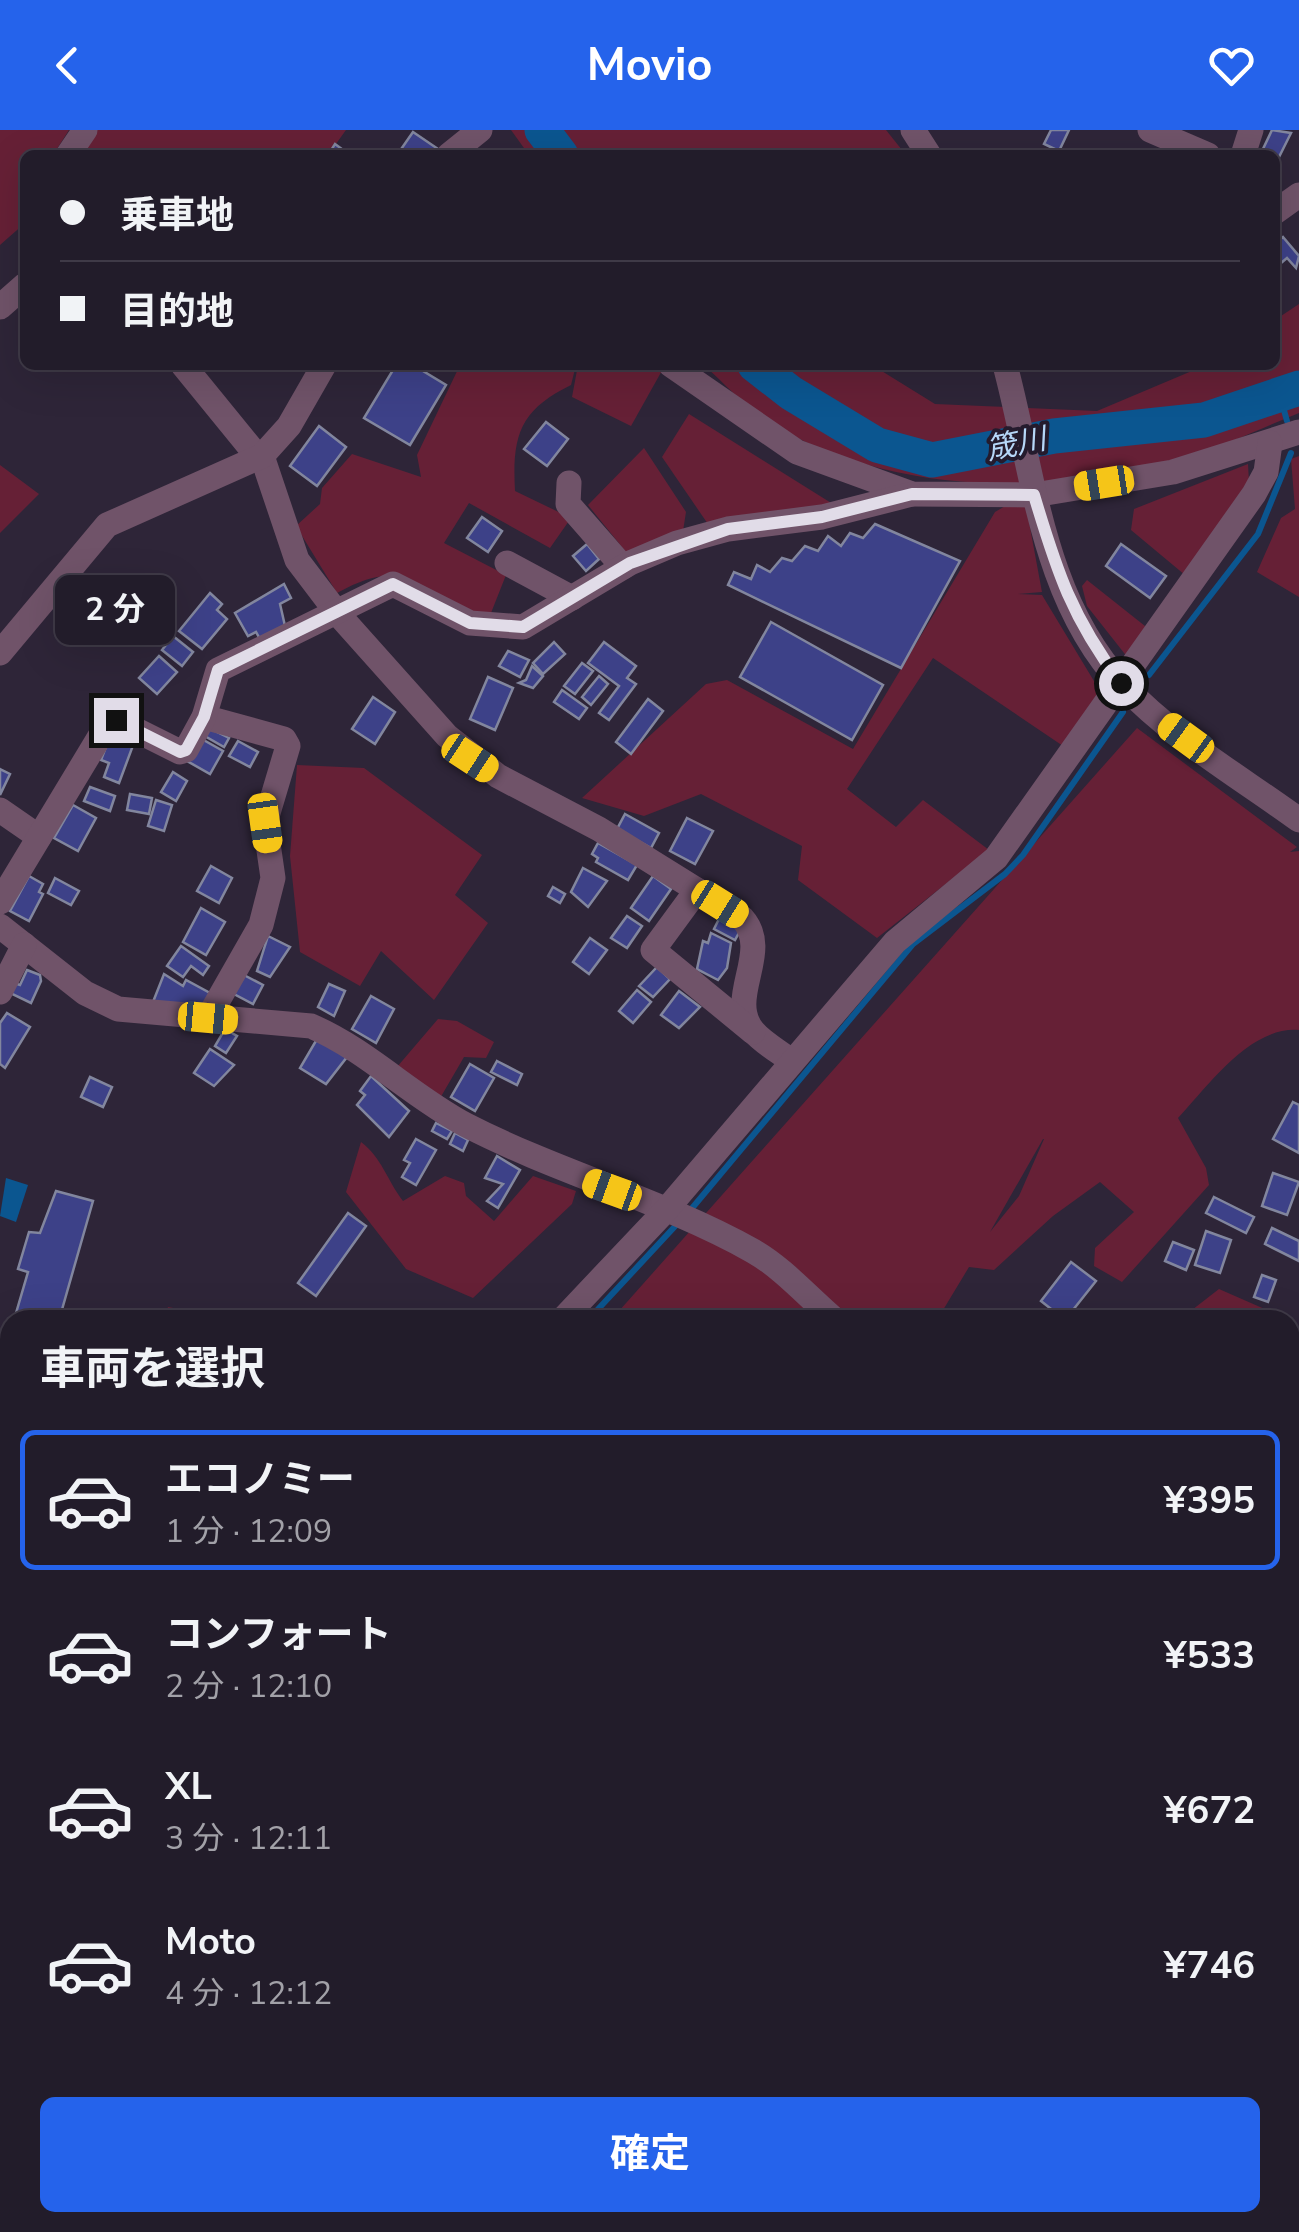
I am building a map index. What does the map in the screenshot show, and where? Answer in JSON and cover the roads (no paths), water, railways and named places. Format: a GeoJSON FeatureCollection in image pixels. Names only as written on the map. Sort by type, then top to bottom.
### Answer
{"type":"FeatureCollection","features":[{"type":"Feature","properties":{"kind":"street"},"geometry":{"type":"LineString","coordinates":[[1150,130],[1196,150]]}},
{"type":"Feature","properties":{"kind":"street"},"geometry":{"type":"LineString","coordinates":[[455,150],[475,131]]}},
{"type":"Feature","properties":{"kind":"street"},"geometry":{"type":"LineString","coordinates":[[0,307],[20,289]]}},
{"type":"Feature","properties":{"kind":"street"},"geometry":{"type":"LineString","coordinates":[[188,370],[260,457],[297,560],[338,614],[470,758],[697,890],[753,930],[755,948],[744,1006],[754,1032]]}},
{"type":"Feature","properties":{"kind":"street"},"geometry":{"type":"LineString","coordinates":[[0,653],[106,525],[260,457],[289,426],[321,370]]}},
{"type":"Feature","properties":{"kind":"street"},"geometry":{"type":"LineString","coordinates":[[679,370],[797,452],[912,494]]}},
{"type":"Feature","properties":{"kind":"street"},"geometry":{"type":"LineString","coordinates":[[1008,375],[1034,495],[1061,586],[1085,634],[1121,683],[1158,717],[1299,820]]}},
{"type":"Feature","properties":{"kind":"street"},"geometry":{"type":"LineString","coordinates":[[0,902],[108,723],[116,720],[180,752],[186,750],[204,717],[218,670],[338,614],[378,588],[393,584],[470,623],[523,627],[623,567],[677,543],[728,529],[822,517],[912,494],[1034,495],[1173,472],[1299,432]]}},
{"type":"Feature","properties":{"kind":"street"},"geometry":{"type":"LineString","coordinates":[[573,1310],[679,1215],[791,1061],[896,942],[996,858],[1254,494],[1266,472],[1270,442]]}},
{"type":"Feature","properties":{"kind":"street"},"geometry":{"type":"LineString","coordinates":[[569,483],[568,504],[623,567]]}},
{"type":"Feature","properties":{"kind":"street"},"geometry":{"type":"LineString","coordinates":[[507,563],[572,598]]}},
{"type":"Feature","properties":{"kind":"street"},"geometry":{"type":"LineString","coordinates":[[204,717],[284,739],[288,746],[265,823],[273,878],[262,925],[208,1018]]}},
{"type":"Feature","properties":{"kind":"street"},"geometry":{"type":"LineString","coordinates":[[0,810],[39,837]]}},
{"type":"Feature","properties":{"kind":"street"},"geometry":{"type":"LineString","coordinates":[[697,890],[653,950],[791,1061]]}},
{"type":"Feature","properties":{"kind":"street"},"geometry":{"type":"LineString","coordinates":[[0,926],[103,1004],[311,1026],[467,1126],[539,1162],[679,1215],[758,1253],[824,1310]]}},
{"type":"Feature","properties":{"kind":"street"},"geometry":{"type":"LineString","coordinates":[[0,992],[24,945]]}},
{"type":"Feature","properties":{"kind":"water"},"geometry":{"type":"Polygon","coordinates":[[[6,1178],[28,1185],[16,1222],[0,1216],[6,1178]]]}},
{"type":"Feature","properties":{"kind":"waterway","name":"筬川"},"geometry":{"type":"LineString","coordinates":[[542,130],[557,150]]}},
{"type":"Feature","properties":{"kind":"waterway","name":"筬川"},"geometry":{"type":"LineString","coordinates":[[761,370],[791,393],[877,445],[932,460],[1054,436],[1204,420],[1299,388]]}},
{"type":"Feature","properties":{"kind":"waterway"},"geometry":{"type":"LineString","coordinates":[[1280,396],[1287,421]]}},
{"type":"Feature","properties":{"kind":"waterway"},"geometry":{"type":"LineString","coordinates":[[1149,675],[1258,534],[1291,453]]}},
{"type":"Feature","properties":{"kind":"waterway"},"geometry":{"type":"LineString","coordinates":[[688,1213],[913,944],[1005,874],[1023,855],[1123,712]]}},
{"type":"Feature","properties":{"kind":"waterway"},"geometry":{"type":"LineString","coordinates":[[597,1310],[679,1222]]}}]}
